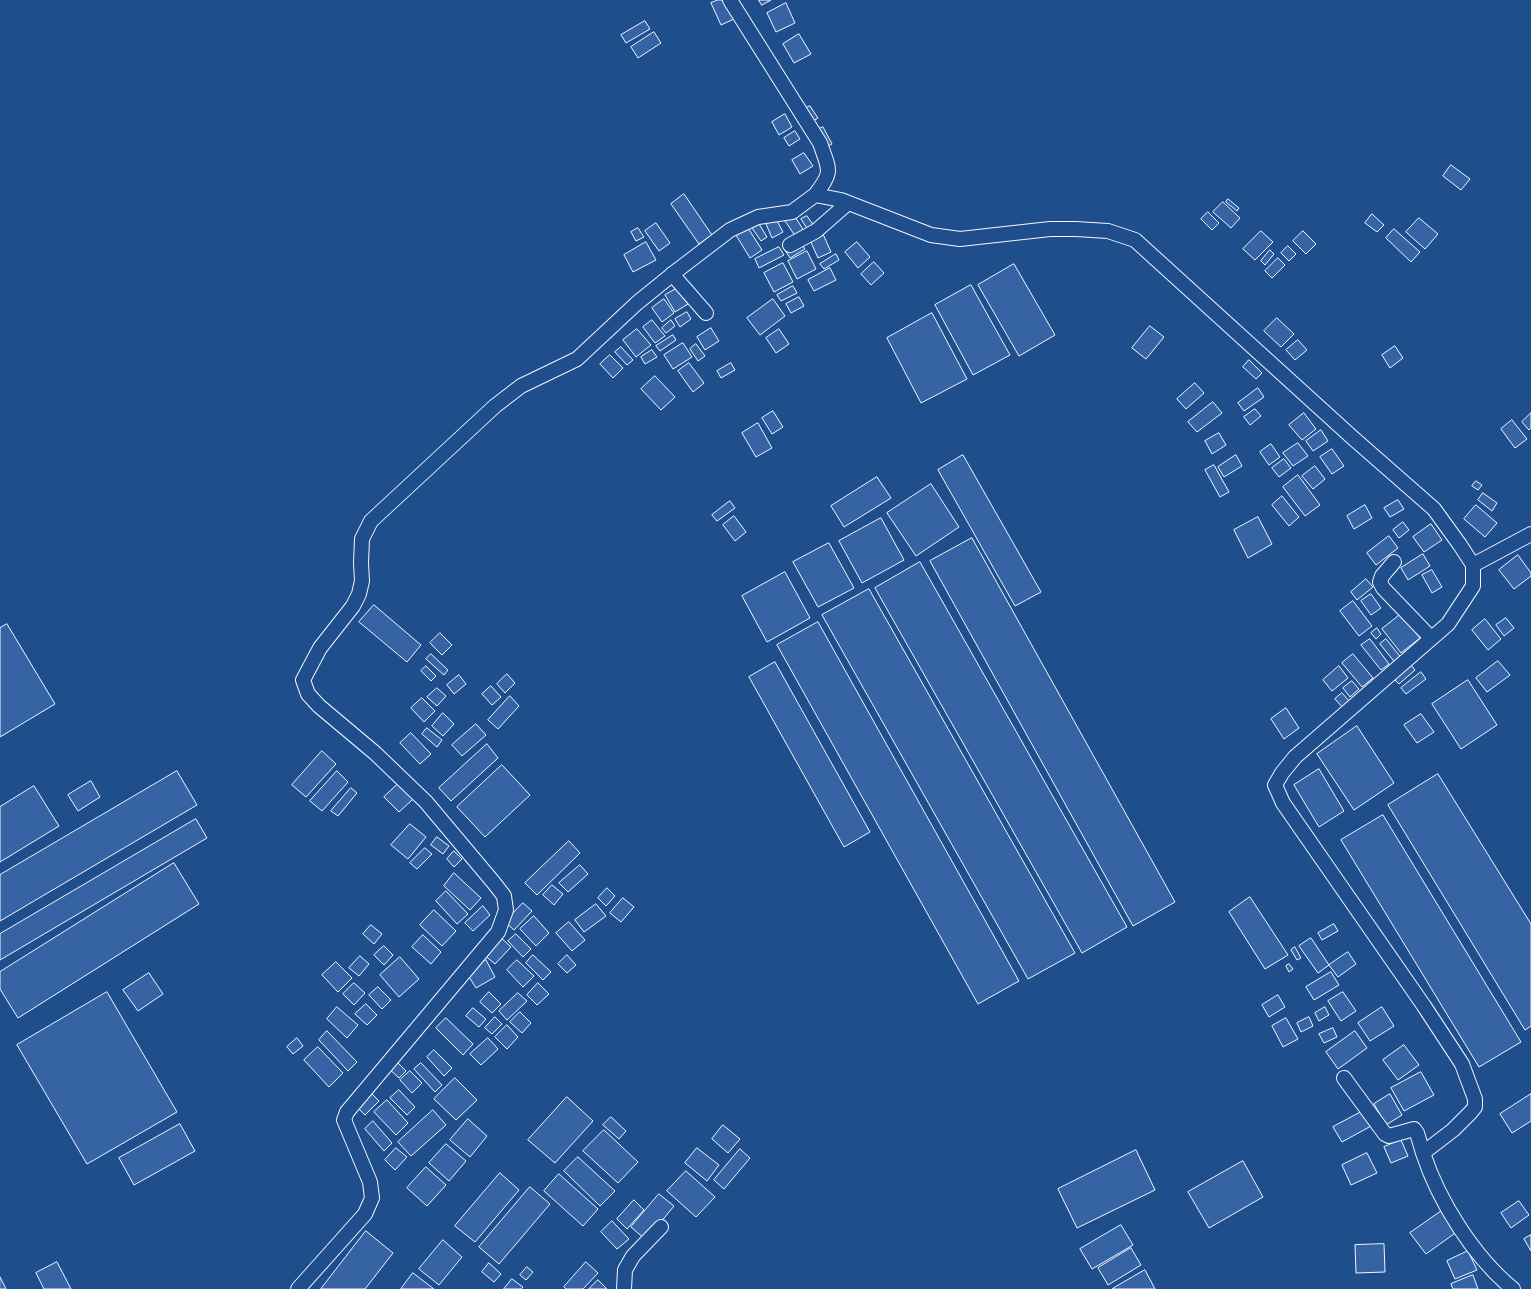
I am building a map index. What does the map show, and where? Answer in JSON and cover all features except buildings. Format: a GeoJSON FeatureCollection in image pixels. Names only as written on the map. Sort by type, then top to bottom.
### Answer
{"type":"FeatureCollection","features":[{"type":"Feature","properties":{"kind":"street"},"geometry":{"type":"LineString","coordinates":[[298,1289],[365,1214],[372,1198],[370,1182],[344,1120],[347,1112],[498,932],[506,910],[504,896],[446,824],[399,775],[319,706],[308,694],[303,680],[320,648],[353,606],[359,594],[362,581],[360,563],[362,540],[370,520],[495,406],[521,386],[577,360],[637,303],[730,230],[758,217],[792,212],[815,195],[826,181],[829,169],[820,142],[730,0]]}},
{"type":"Feature","properties":{"kind":"street"},"geometry":{"type":"LineString","coordinates":[[815,195],[848,203],[931,235],[951,238],[960,239],[1076,228],[1108,230],[1136,240],[1353,438],[1434,508],[1473,565],[1473,586],[1448,624],[1295,757],[1275,785],[1283,803],[1462,1064],[1475,1099],[1475,1106],[1472,1112],[1453,1130],[1423,1154]]}},
{"type":"Feature","properties":{"kind":"street"},"geometry":{"type":"LineString","coordinates":[[790,245],[816,231],[848,203]]}},
{"type":"Feature","properties":{"kind":"street"},"geometry":{"type":"LineString","coordinates":[[672,274],[706,313]]}},
{"type":"Feature","properties":{"kind":"street"},"geometry":{"type":"LineString","coordinates":[[1473,565],[1531,534]]}},
{"type":"Feature","properties":{"kind":"street"},"geometry":{"type":"LineString","coordinates":[[1394,562],[1382,576],[1380,582],[1383,588],[1431,638]]}},
{"type":"Feature","properties":{"kind":"street"},"geometry":{"type":"LineString","coordinates":[[1344,1078],[1385,1134],[1389,1136],[1414,1129],[1417,1133],[1430,1175],[1468,1240],[1497,1276],[1513,1289]]}},
{"type":"Feature","properties":{"kind":"street"},"geometry":{"type":"LineString","coordinates":[[624,1289],[625,1270],[633,1256],[661,1227]]}}]}
